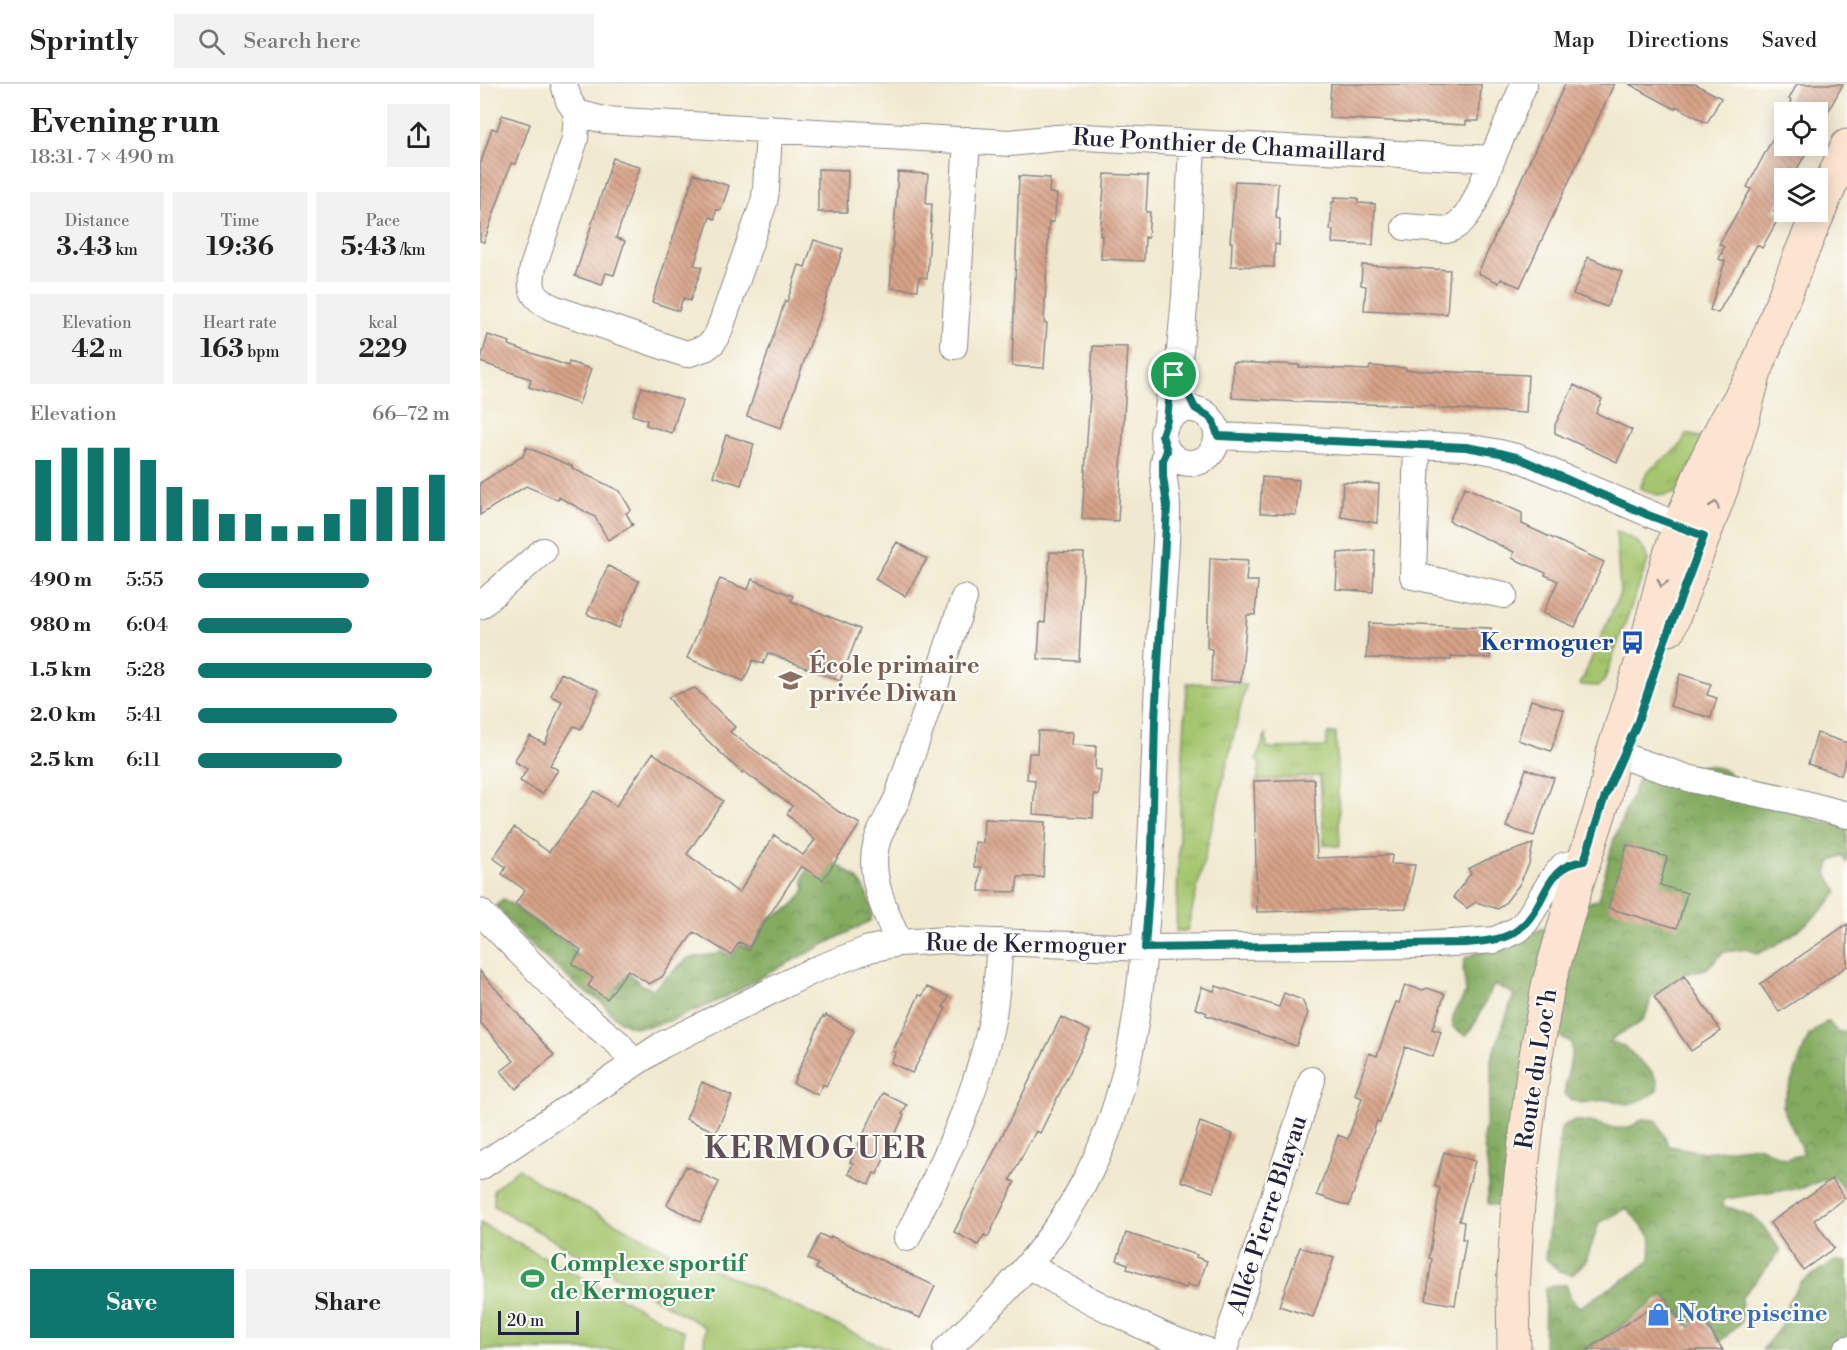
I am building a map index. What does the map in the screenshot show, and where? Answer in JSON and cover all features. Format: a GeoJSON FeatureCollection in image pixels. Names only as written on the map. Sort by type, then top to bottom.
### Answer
{"type":"FeatureCollection","features":[{"type":"Feature","properties":{"kind":"main road","name":"Route du Loc'h"},"geometry":{"type":"LineString","coordinates":[[1514,1350],[1513,1290],[1517,1214],[1533,1073],[1548,986],[1618,755],[1637,724],[1664,643],[1692,532],[1701,472],[1728,417],[1754,375],[1800,256],[1847,146]]}},
{"type":"Feature","properties":{"kind":"street"},"geometry":{"type":"LineString","coordinates":[[564,84],[569,101],[577,113],[575,139],[533,267],[532,290],[537,298],[553,308],[626,335],[687,354],[705,348],[713,342],[726,315],[764,202],[769,129]]}},
{"type":"Feature","properties":{"kind":"street"},"geometry":{"type":"LineString","coordinates":[[1405,227],[1446,230],[1453,229],[1461,223],[1469,212],[1524,84]]}},
{"type":"Feature","properties":{"kind":"street","name":"Rue Ponthier de Chamaillard"},"geometry":{"type":"LineString","coordinates":[[577,113],[604,120],[1021,144],[1056,138],[1084,137],[1491,159]]}},
{"type":"Feature","properties":{"kind":"street"},"geometry":{"type":"LineString","coordinates":[[954,346],[967,140]]}},
{"type":"Feature","properties":{"kind":"street"},"geometry":{"type":"LineString","coordinates":[[1167,506],[1180,478],[1192,463],[1212,452],[1218,436],[1213,421],[1195,408],[1184,386],[1179,362],[1185,297],[1192,144]]}},
{"type":"Feature","properties":{"kind":"street"},"geometry":{"type":"LineString","coordinates":[[1179,362],[1171,381],[1167,420],[1162,435],[1167,451],[1178,460],[1192,463]]}},
{"type":"Feature","properties":{"kind":"street"},"geometry":{"type":"LineString","coordinates":[[1167,420],[1179,410],[1195,408]]}},
{"type":"Feature","properties":{"kind":"street"},"geometry":{"type":"LineString","coordinates":[[1218,436],[1466,447],[1500,453],[1516,457],[1692,532]]}},
{"type":"Feature","properties":{"kind":"street"},"geometry":{"type":"LineString","coordinates":[[1418,446],[1413,576],[1504,595]]}},
{"type":"Feature","properties":{"kind":"street"},"geometry":{"type":"LineString","coordinates":[[946,1350],[1002,1296],[1030,1265],[1055,1230],[1088,1176],[1110,1125],[1125,1075],[1145,948],[1152,850],[1155,720],[1167,506],[1163,460],[1167,451]]}},
{"type":"Feature","properties":{"kind":"street"},"geometry":{"type":"LineString","coordinates":[[480,606],[543,551]]}},
{"type":"Feature","properties":{"kind":"street","name":"Rue de Kermoguer"},"geometry":{"type":"LineString","coordinates":[[899,943],[876,880],[874,855],[882,829],[897,799],[964,598]]}},
{"type":"Feature","properties":{"kind":"street"},"geometry":{"type":"LineString","coordinates":[[1618,755],[1691,779],[1791,800],[1847,815]]}},
{"type":"Feature","properties":{"kind":"street","name":"Rue de Kermoguer"},"geometry":{"type":"LineString","coordinates":[[480,1167],[662,1045],[812,971],[869,949],[899,943],[946,940],[1145,948],[1423,945],[1495,940],[1519,929],[1563,867],[1584,861]]}},
{"type":"Feature","properties":{"kind":"street"},"geometry":{"type":"LineString","coordinates":[[480,912],[575,1008],[619,1044],[633,1063]]}},
{"type":"Feature","properties":{"kind":"street"},"geometry":{"type":"LineString","coordinates":[[907,1238],[955,1136],[978,1078],[993,1014],[1000,942]]}},
{"type":"Feature","properties":{"kind":"street","name":"Allée Pierre Blayau"},"geometry":{"type":"LineString","coordinates":[[1224,1350],[1312,1080]]}},
{"type":"Feature","properties":{"kind":"street"},"geometry":{"type":"LineString","coordinates":[[1030,1265],[1065,1288],[1092,1302],[1163,1335],[1205,1350]]}},
{"type":"Feature","properties":{"kind":"green space"},"geometry":{"type":"Polygon","coordinates":[[[1686,434],[1705,438],[1677,492],[1663,495],[1640,488],[1647,472],[1680,446],[1686,434]]]}},
{"type":"Feature","properties":{"kind":"green space"},"geometry":{"type":"Polygon","coordinates":[[[1616,531],[1640,545],[1648,561],[1604,681],[1598,686],[1580,685],[1620,593],[1616,531]]]}},
{"type":"Feature","properties":{"kind":"green space"},"geometry":{"type":"Polygon","coordinates":[[[1187,683],[1246,685],[1187,931],[1176,931],[1180,806],[1187,683]]]}},
{"type":"Feature","properties":{"kind":"green space"},"geometry":{"type":"Polygon","coordinates":[[[1266,733],[1267,748],[1326,747],[1327,734],[1336,733],[1340,846],[1324,845],[1320,776],[1257,780],[1260,763],[1256,761],[1266,733]]]}},
{"type":"Feature","properties":{"kind":"green space"},"geometry":{"type":"Polygon","coordinates":[[[1709,765],[1727,771],[1734,778],[1789,809],[1814,820],[1847,826],[1847,863],[1843,855],[1831,861],[1827,874],[1838,892],[1821,911],[1780,943],[1757,954],[1747,949],[1724,952],[1706,969],[1685,974],[1651,997],[1648,1009],[1640,1022],[1609,1042],[1624,1046],[1652,1072],[1658,1082],[1657,1091],[1642,1100],[1627,1104],[1613,1100],[1581,1103],[1564,1094],[1572,1051],[1571,1042],[1560,1037],[1556,1020],[1506,1202],[1498,1206],[1488,1204],[1488,1171],[1483,1139],[1491,1089],[1491,1060],[1514,994],[1494,985],[1466,1036],[1453,1027],[1453,1016],[1465,991],[1463,968],[1466,957],[1550,926],[1585,903],[1598,900],[1614,839],[1641,773],[1709,765]]]}},
{"type":"Feature","properties":{"kind":"green space"},"geometry":{"type":"Polygon","coordinates":[[[829,860],[859,881],[867,894],[871,907],[870,921],[719,1000],[667,1021],[640,1027],[619,1020],[603,1003],[581,989],[527,942],[496,906],[503,899],[511,904],[571,946],[579,959],[617,988],[628,973],[644,986],[653,989],[688,958],[716,954],[721,951],[732,957],[740,944],[750,949],[770,917],[791,907],[798,899],[805,889],[804,877],[809,868],[829,860]]]}},
{"type":"Feature","properties":{"kind":"green space"},"geometry":{"type":"Polygon","coordinates":[[[1828,1021],[1837,1032],[1847,1032],[1847,1193],[1833,1176],[1802,1188],[1724,1199],[1723,1206],[1744,1213],[1758,1221],[1781,1251],[1742,1297],[1741,1322],[1720,1342],[1703,1315],[1687,1325],[1664,1295],[1587,1350],[1544,1350],[1545,1289],[1556,1285],[1566,1285],[1571,1299],[1580,1307],[1631,1275],[1650,1260],[1651,1237],[1627,1208],[1599,1223],[1586,1261],[1572,1275],[1559,1271],[1545,1258],[1561,1128],[1577,1121],[1621,1128],[1632,1126],[1642,1119],[1656,1120],[1669,1146],[1704,1152],[1758,1146],[1785,1159],[1804,1154],[1782,1106],[1809,1035],[1828,1021]]]}},
{"type":"Feature","properties":{"kind":"green space"},"geometry":{"type":"Polygon","coordinates":[[[519,1168],[537,1182],[667,1250],[890,1350],[707,1350],[704,1345],[705,1327],[494,1206],[494,1189],[519,1168]]]}},
{"type":"Feature","properties":{"kind":"green space","name":"Complexe sportif de Kermoguer"},"geometry":{"type":"Polygon","coordinates":[[[480,1223],[684,1332],[682,1350],[480,1350],[480,1223]]]}},
{"type":"Feature","properties":{"kind":"green space"},"geometry":{"type":"Polygon","coordinates":[[[1835,1261],[1847,1262],[1847,1350],[1762,1350],[1781,1326],[1789,1300],[1801,1282],[1835,1261]]]}},
{"type":"Feature","properties":{"kind":"building"},"geometry":{"type":"Polygon","coordinates":[[[1331,84],[1481,84],[1479,121],[1466,121],[1466,125],[1329,118],[1331,84]]]}},
{"type":"Feature","properties":{"kind":"building"},"geometry":{"type":"Polygon","coordinates":[[[1565,84],[1614,84],[1520,287],[1501,279],[1499,283],[1478,273],[1565,84]]]}},
{"type":"Feature","properties":{"kind":"building"},"geometry":{"type":"Polygon","coordinates":[[[1629,84],[1695,84],[1721,98],[1707,123],[1629,84]]]}},
{"type":"Feature","properties":{"kind":"building"},"geometry":{"type":"Polygon","coordinates":[[[1797,84],[1843,84],[1828,112],[1828,102],[1791,102],[1789,99],[1797,84]]]}},
{"type":"Feature","properties":{"kind":"building"},"geometry":{"type":"Polygon","coordinates":[[[502,115],[530,124],[516,164],[511,163],[484,242],[480,241],[480,165],[492,128],[497,130],[502,115]]]}},
{"type":"Feature","properties":{"kind":"building"},"geometry":{"type":"Polygon","coordinates":[[[1774,136],[1774,156],[1804,156],[1798,168],[1774,168],[1774,222],[1776,222],[1762,248],[1757,245],[1718,313],[1710,310],[1725,261],[1719,259],[1724,247],[1719,244],[1751,189],[1747,187],[1774,136]]]}},
{"type":"Feature","properties":{"kind":"building"},"geometry":{"type":"Polygon","coordinates":[[[613,158],[640,167],[616,238],[625,241],[614,275],[606,273],[602,285],[575,276],[613,158]]]}},
{"type":"Feature","properties":{"kind":"building"},"geometry":{"type":"Polygon","coordinates":[[[818,169],[848,170],[847,212],[818,212],[818,169]]]}},
{"type":"Feature","properties":{"kind":"building"},"geometry":{"type":"Polygon","coordinates":[[[898,172],[928,174],[926,204],[932,204],[927,278],[919,277],[918,290],[890,288],[898,172]]]}},
{"type":"Feature","properties":{"kind":"building"},"geometry":{"type":"Polygon","coordinates":[[[694,174],[729,186],[721,210],[716,210],[715,219],[710,217],[694,265],[702,267],[690,301],[683,298],[679,311],[652,302],[694,174]]]}},
{"type":"Feature","properties":{"kind":"building"},"geometry":{"type":"Polygon","coordinates":[[[1105,174],[1148,176],[1146,212],[1150,212],[1148,238],[1145,237],[1144,261],[1101,259],[1102,235],[1100,236],[1105,174]]]}},
{"type":"Feature","properties":{"kind":"building"},"geometry":{"type":"Polygon","coordinates":[[[1019,176],[1050,178],[1049,193],[1057,194],[1054,222],[1049,222],[1044,368],[1012,366],[1019,176]]]}},
{"type":"Feature","properties":{"kind":"building"},"geometry":{"type":"Polygon","coordinates":[[[1235,181],[1278,183],[1276,218],[1280,219],[1279,245],[1275,244],[1274,267],[1231,266],[1232,242],[1230,242],[1235,181]]]}},
{"type":"Feature","properties":{"kind":"building"},"geometry":{"type":"Polygon","coordinates":[[[1334,197],[1358,198],[1358,203],[1375,204],[1373,245],[1332,243],[1333,230],[1330,230],[1334,197]]]}},
{"type":"Feature","properties":{"kind":"building"},"geometry":{"type":"Polygon","coordinates":[[[814,240],[843,249],[781,428],[747,416],[785,301],[787,302],[799,265],[805,267],[814,240]]]}},
{"type":"Feature","properties":{"kind":"building"},"geometry":{"type":"Polygon","coordinates":[[[1588,257],[1622,272],[1607,307],[1573,294],[1588,257]]]}},
{"type":"Feature","properties":{"kind":"building"},"geometry":{"type":"Polygon","coordinates":[[[1362,265],[1450,270],[1447,314],[1364,310],[1366,286],[1361,285],[1362,265]]]}},
{"type":"Feature","properties":{"kind":"building"},"geometry":{"type":"Polygon","coordinates":[[[488,335],[568,366],[569,362],[591,369],[579,404],[529,387],[531,379],[480,362],[488,335]]]}},
{"type":"Feature","properties":{"kind":"building"},"geometry":{"type":"Polygon","coordinates":[[[1093,346],[1128,347],[1118,521],[1082,519],[1093,346]]]}},
{"type":"Feature","properties":{"kind":"building"},"geometry":{"type":"Polygon","coordinates":[[[1233,362],[1299,365],[1299,367],[1369,370],[1370,366],[1406,368],[1406,370],[1528,375],[1526,413],[1435,408],[1435,406],[1232,398],[1233,362]]]}},
{"type":"Feature","properties":{"kind":"building"},"geometry":{"type":"Polygon","coordinates":[[[1574,385],[1602,399],[1596,413],[1632,430],[1617,462],[1555,433],[1555,425],[1574,385]]]}},
{"type":"Feature","properties":{"kind":"building"},"geometry":{"type":"Polygon","coordinates":[[[642,387],[682,400],[672,433],[646,425],[647,420],[632,415],[642,387]]]}},
{"type":"Feature","properties":{"kind":"building"},"geometry":{"type":"Polygon","coordinates":[[[726,435],[754,444],[741,485],[713,476],[726,435]]]}},
{"type":"Feature","properties":{"kind":"building"},"geometry":{"type":"Polygon","coordinates":[[[526,447],[572,466],[620,491],[631,510],[626,513],[633,525],[608,540],[595,517],[559,497],[558,500],[526,486],[480,515],[480,483],[523,456],[526,447]]]}},
{"type":"Feature","properties":{"kind":"building"},"geometry":{"type":"Polygon","coordinates":[[[1262,477],[1299,480],[1296,515],[1260,513],[1262,477]]]}},
{"type":"Feature","properties":{"kind":"building"},"geometry":{"type":"Polygon","coordinates":[[[1343,482],[1379,484],[1377,523],[1341,517],[1343,482]]]}},
{"type":"Feature","properties":{"kind":"building"},"geometry":{"type":"Polygon","coordinates":[[[1465,487],[1522,513],[1522,524],[1604,562],[1575,627],[1543,613],[1558,581],[1512,558],[1514,552],[1449,521],[1465,487]]]}},
{"type":"Feature","properties":{"kind":"building"},"geometry":{"type":"Polygon","coordinates":[[[897,542],[927,559],[905,596],[875,579],[897,542]]]}},
{"type":"Feature","properties":{"kind":"building"},"geometry":{"type":"Polygon","coordinates":[[[1375,550],[1373,592],[1336,589],[1338,553],[1375,550]]]}},
{"type":"Feature","properties":{"kind":"building"},"geometry":{"type":"Polygon","coordinates":[[[1050,552],[1084,553],[1079,661],[1038,659],[1040,622],[1045,623],[1050,552]]]}},
{"type":"Feature","properties":{"kind":"building"},"geometry":{"type":"Polygon","coordinates":[[[1210,558],[1248,560],[1246,581],[1258,581],[1255,615],[1247,615],[1241,682],[1211,681],[1212,649],[1207,648],[1210,558]]]}},
{"type":"Feature","properties":{"kind":"building"},"geometry":{"type":"Polygon","coordinates":[[[608,566],[639,581],[619,628],[587,614],[608,566]]]}},
{"type":"Feature","properties":{"kind":"building"},"geometry":{"type":"Polygon","coordinates":[[[720,579],[748,590],[752,579],[793,596],[791,601],[860,629],[840,681],[768,653],[763,664],[753,660],[744,681],[687,658],[720,579]]]}},
{"type":"Feature","properties":{"kind":"building"},"geometry":{"type":"Polygon","coordinates":[[[1369,623],[1491,628],[1490,658],[1451,656],[1451,660],[1366,658],[1369,623]]]}},
{"type":"Feature","properties":{"kind":"building"},"geometry":{"type":"Polygon","coordinates":[[[561,673],[599,690],[581,729],[574,726],[550,765],[558,770],[542,794],[520,781],[527,769],[514,761],[530,736],[545,744],[562,701],[551,696],[561,673]]]}},
{"type":"Feature","properties":{"kind":"building"},"geometry":{"type":"Polygon","coordinates":[[[1680,674],[1711,684],[1707,695],[1717,698],[1711,718],[1670,706],[1680,674]]]}},
{"type":"Feature","properties":{"kind":"building"},"geometry":{"type":"Polygon","coordinates":[[[695,688],[735,727],[730,732],[839,812],[860,824],[823,880],[801,866],[749,947],[739,942],[731,955],[694,932],[662,977],[649,984],[628,970],[607,999],[588,986],[593,978],[572,964],[581,950],[515,904],[525,890],[502,874],[506,867],[493,858],[514,828],[549,852],[595,791],[616,806],[653,753],[723,801],[687,854],[739,893],[774,835],[803,855],[815,840],[787,814],[792,806],[743,771],[742,773],[685,719],[668,697],[695,688]]]}},
{"type":"Feature","properties":{"kind":"building"},"geometry":{"type":"Polygon","coordinates":[[[1531,700],[1564,710],[1551,751],[1518,740],[1531,700]]]}},
{"type":"Feature","properties":{"kind":"building"},"geometry":{"type":"Polygon","coordinates":[[[1038,731],[1073,732],[1072,745],[1096,746],[1095,769],[1101,770],[1099,795],[1094,794],[1093,818],[1033,814],[1035,780],[1027,779],[1029,753],[1037,753],[1038,731]]]}},
{"type":"Feature","properties":{"kind":"building"},"geometry":{"type":"Polygon","coordinates":[[[1817,733],[1847,743],[1847,756],[1841,775],[1808,764],[1817,733]]]}},
{"type":"Feature","properties":{"kind":"building"},"geometry":{"type":"Polygon","coordinates":[[[1526,769],[1554,778],[1534,836],[1506,827],[1526,769]]]}},
{"type":"Feature","properties":{"kind":"building"},"geometry":{"type":"Polygon","coordinates":[[[1314,779],[1317,858],[1392,855],[1391,864],[1415,865],[1406,908],[1257,912],[1254,781],[1314,779]]]}},
{"type":"Feature","properties":{"kind":"building"},"geometry":{"type":"Polygon","coordinates":[[[984,819],[1046,822],[1043,877],[1018,877],[1016,892],[979,891],[981,867],[974,867],[975,842],[983,843],[984,819]]]}},
{"type":"Feature","properties":{"kind":"building"},"geometry":{"type":"Polygon","coordinates":[[[1533,844],[1529,864],[1519,885],[1498,909],[1476,902],[1467,908],[1453,897],[1471,873],[1468,869],[1486,860],[1533,844]]]}},
{"type":"Feature","properties":{"kind":"building"},"geometry":{"type":"Polygon","coordinates":[[[1627,845],[1667,857],[1660,885],[1687,893],[1677,928],[1608,908],[1627,845]]]}},
{"type":"Feature","properties":{"kind":"building"},"geometry":{"type":"Polygon","coordinates":[[[1847,924],[1847,966],[1779,1012],[1760,984],[1847,924]]]}},
{"type":"Feature","properties":{"kind":"building"},"geometry":{"type":"Polygon","coordinates":[[[480,971],[554,1055],[516,1089],[501,1071],[514,1061],[480,1022],[480,971]]]}},
{"type":"Feature","properties":{"kind":"building"},"geometry":{"type":"Polygon","coordinates":[[[1684,976],[1721,1031],[1691,1051],[1654,997],[1684,976]]]}},
{"type":"Feature","properties":{"kind":"building"},"geometry":{"type":"Polygon","coordinates":[[[1405,985],[1423,990],[1427,988],[1445,994],[1432,1029],[1441,1032],[1433,1057],[1405,1047],[1380,1122],[1377,1121],[1349,1206],[1317,1195],[1338,1135],[1348,1139],[1362,1098],[1355,1095],[1369,1053],[1377,1056],[1396,1002],[1399,1003],[1405,985]]]}},
{"type":"Feature","properties":{"kind":"building"},"geometry":{"type":"Polygon","coordinates":[[[1216,986],[1279,1007],[1284,993],[1302,1000],[1308,1013],[1296,1046],[1206,1015],[1207,1013],[1195,1008],[1202,987],[1214,991],[1216,986]]]}},
{"type":"Feature","properties":{"kind":"building"},"geometry":{"type":"Polygon","coordinates":[[[927,987],[949,997],[934,1033],[912,1073],[891,1063],[896,1052],[893,1051],[919,995],[922,996],[927,987]]]}},
{"type":"Feature","properties":{"kind":"building"},"geometry":{"type":"Polygon","coordinates":[[[826,1015],[854,1031],[826,1086],[823,1084],[818,1095],[793,1083],[823,1016],[826,1015]]]}},
{"type":"Feature","properties":{"kind":"building"},"geometry":{"type":"Polygon","coordinates":[[[1061,1017],[1090,1031],[1040,1133],[1036,1131],[1010,1180],[1015,1182],[988,1237],[984,1235],[978,1245],[954,1232],[1061,1017]]]}},
{"type":"Feature","properties":{"kind":"building"},"geometry":{"type":"Polygon","coordinates":[[[702,1082],[732,1096],[716,1132],[686,1119],[702,1082]]]}},
{"type":"Feature","properties":{"kind":"building"},"geometry":{"type":"Polygon","coordinates":[[[883,1093],[907,1105],[877,1174],[874,1173],[869,1184],[848,1174],[853,1163],[850,1162],[883,1093]]]}},
{"type":"Feature","properties":{"kind":"building"},"geometry":{"type":"Polygon","coordinates":[[[1200,1122],[1233,1134],[1213,1192],[1181,1181],[1200,1122]]]}},
{"type":"Feature","properties":{"kind":"building"},"geometry":{"type":"Polygon","coordinates":[[[1444,1152],[1475,1161],[1459,1221],[1464,1222],[1462,1239],[1466,1239],[1455,1305],[1426,1300],[1432,1259],[1429,1258],[1440,1188],[1435,1186],[1444,1152]]]}},
{"type":"Feature","properties":{"kind":"building"},"geometry":{"type":"Polygon","coordinates":[[[686,1166],[719,1182],[700,1222],[667,1205],[686,1166]]]}},
{"type":"Feature","properties":{"kind":"building"},"geometry":{"type":"Polygon","coordinates":[[[1832,1179],[1845,1198],[1814,1220],[1834,1248],[1803,1270],[1770,1223],[1832,1179]]]}},
{"type":"Feature","properties":{"kind":"building"},"geometry":{"type":"Polygon","coordinates":[[[1126,1233],[1197,1255],[1196,1257],[1207,1261],[1198,1287],[1187,1285],[1186,1288],[1127,1269],[1128,1264],[1117,1260],[1126,1233]]]}},
{"type":"Feature","properties":{"kind":"building"},"geometry":{"type":"Polygon","coordinates":[[[820,1234],[830,1239],[831,1236],[935,1286],[920,1318],[816,1269],[818,1264],[808,1259],[820,1234]]]}},
{"type":"Feature","properties":{"kind":"building"},"geometry":{"type":"Polygon","coordinates":[[[1300,1247],[1334,1258],[1313,1317],[1279,1306],[1300,1247]]]}},
{"type":"Feature","properties":{"kind":"building","name":"Notre piscine"},"geometry":{"type":"Polygon","coordinates":[[[1665,1298],[1687,1330],[1702,1318],[1723,1350],[1587,1350],[1665,1298]]]}},
{"type":"Feature","properties":{"kind":"place","name":"Kermoguer"},"geometry":{"type":"Point","coordinates":[1632,643]}},
{"type":"Feature","properties":{"kind":"place","name":"École primaire privée Diwan"},"geometry":{"type":"Point","coordinates":[791,680]}},
{"type":"Feature","properties":{"kind":"place","name":"Complexe sportif de Kermoguer"},"geometry":{"type":"Point","coordinates":[532,1278]}},
{"type":"Feature","properties":{"kind":"place","name":"Notre piscine"},"geometry":{"type":"Point","coordinates":[1659,1314]}},
{"type":"Feature","properties":{"kind":"district","name":"KERMOGUER"},"geometry":{"type":"Point","coordinates":[816,1149]}},
{"type":"Feature","properties":{"kind":"route"},"geometry":{"type":"LineString","coordinates":[[1179,362],[1188,395],[1195,408],[1213,421],[1218,436],[1484,449],[1516,457],[1648,515],[1704,536],[1637,724],[1605,796],[1584,861],[1574,862],[1558,872],[1537,907],[1519,929],[1495,940],[1466,943],[1145,948],[1152,850],[1155,720],[1167,506],[1163,460],[1167,451],[1162,435],[1167,420],[1169,392],[1174,375],[1179,362]]}}]}
